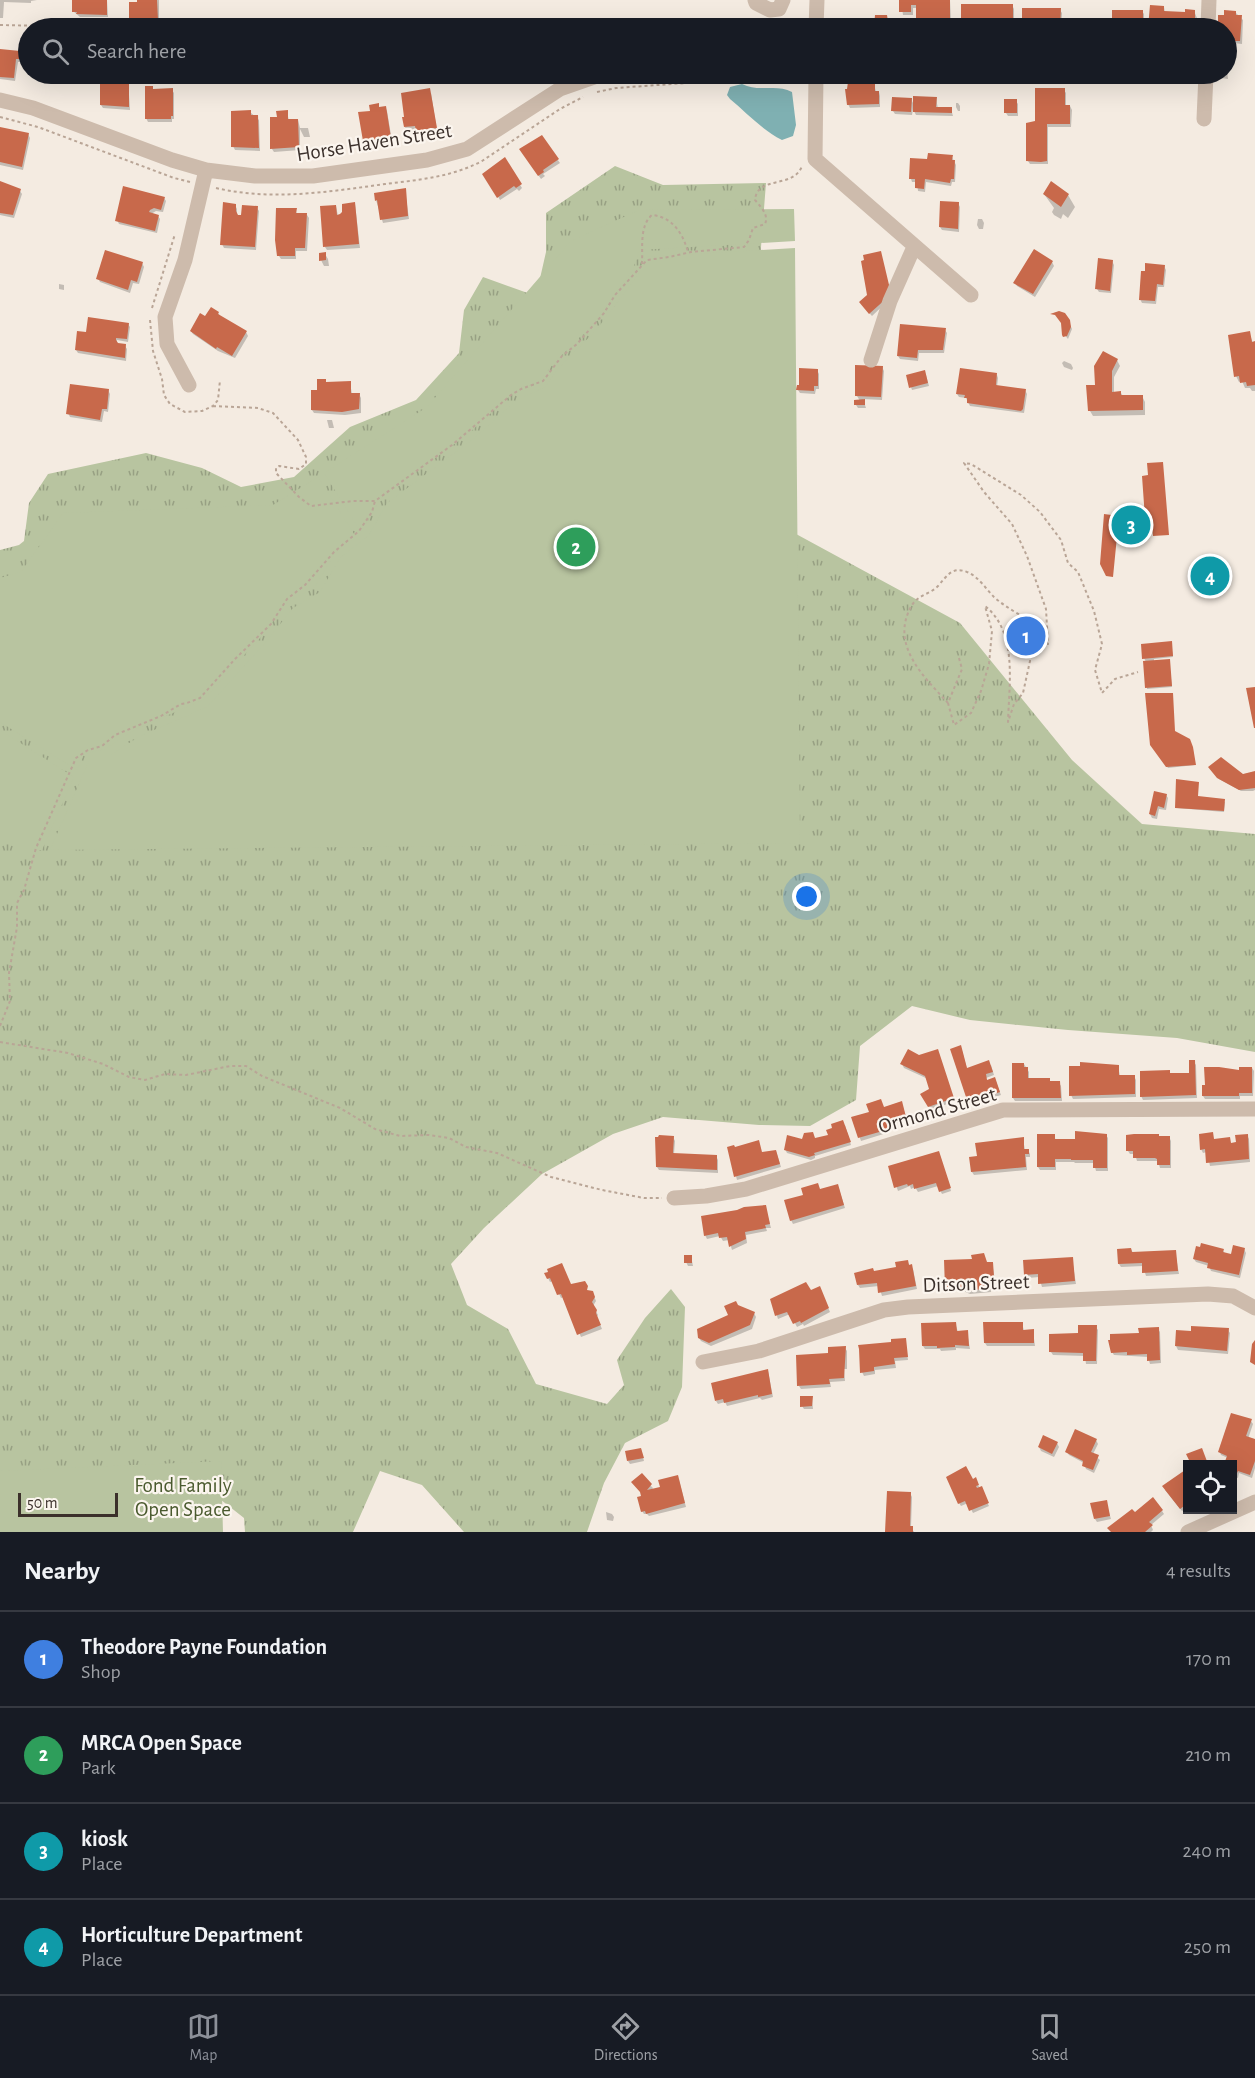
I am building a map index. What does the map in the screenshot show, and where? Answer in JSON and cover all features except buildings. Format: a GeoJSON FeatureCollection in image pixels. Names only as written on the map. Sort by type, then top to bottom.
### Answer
{"type":"FeatureCollection","features":[{"type":"Feature","properties":{"kind":"street"},"geometry":{"type":"LineString","coordinates":[[755,0],[756,3],[771,10],[779,9],[783,0]]}},
{"type":"Feature","properties":{"kind":"street"},"geometry":{"type":"LineString","coordinates":[[816,0],[816,18]]}},
{"type":"Feature","properties":{"kind":"street"},"geometry":{"type":"LineString","coordinates":[[1208,18],[1209,0]]}},
{"type":"Feature","properties":{"kind":"street","name":"Horse Haven Street"},"geometry":{"type":"LineString","coordinates":[[0,100],[33,108],[172,160],[206,170],[255,176],[312,176],[359,171],[450,155],[474,146],[560,89],[574,84]]}},
{"type":"Feature","properties":{"kind":"street"},"geometry":{"type":"LineString","coordinates":[[809,84],[809,160],[971,295]]}},
{"type":"Feature","properties":{"kind":"street"},"geometry":{"type":"LineString","coordinates":[[1204,119],[1206,84]]}},
{"type":"Feature","properties":{"kind":"street"},"geometry":{"type":"LineString","coordinates":[[189,386],[168,344],[165,317],[185,260],[206,170]]}},
{"type":"Feature","properties":{"kind":"street"},"geometry":{"type":"LineString","coordinates":[[871,360],[890,301],[914,247]]}},
{"type":"Feature","properties":{"kind":"street","name":"Ormond Street"},"geometry":{"type":"LineString","coordinates":[[674,1198],[706,1196],[746,1189],[1003,1110],[1255,1109]]}},
{"type":"Feature","properties":{"kind":"street","name":"Ditson Street"},"geometry":{"type":"LineString","coordinates":[[703,1362],[759,1351],[884,1310],[908,1307],[1208,1294],[1233,1296],[1255,1308]]}},
{"type":"Feature","properties":{"kind":"street"},"geometry":{"type":"LineString","coordinates":[[1188,1532],[1255,1502]]}},
{"type":"Feature","properties":{"kind":"path"},"geometry":{"type":"LineString","coordinates":[[0,25],[18,25]]}},
{"type":"Feature","properties":{"kind":"path"},"geometry":{"type":"LineString","coordinates":[[596,93],[616,88],[672,84]]}},
{"type":"Feature","properties":{"kind":"path"},"geometry":{"type":"LineString","coordinates":[[0,117],[38,128],[174,178],[246,193],[288,195],[443,175],[469,168],[560,109],[586,96]]}},
{"type":"Feature","properties":{"kind":"path"},"geometry":{"type":"LineString","coordinates":[[213,406],[258,408],[267,410],[278,417],[302,448],[306,464],[299,469],[279,466],[276,468],[276,473],[311,506],[375,501],[452,445],[511,395],[543,381],[562,356],[604,313],[615,295],[646,260],[669,258],[688,252],[744,247],[753,228],[767,221],[765,213],[755,200],[756,192],[760,188],[792,178],[809,160]]}},
{"type":"Feature","properties":{"kind":"path"},"geometry":{"type":"LineString","coordinates":[[642,265],[643,231],[652,215],[666,219],[683,235],[688,252]]}},
{"type":"Feature","properties":{"kind":"path"},"geometry":{"type":"LineString","coordinates":[[1028,620],[1030,661],[1023,693],[1014,704],[1008,722],[1010,665],[1006,635],[992,612],[985,606],[992,631],[992,645],[981,691],[971,713],[954,725],[948,703],[927,681],[907,651],[903,629],[913,604],[922,594],[934,590],[949,572],[956,570],[969,572],[994,597],[1028,620],[1048,644],[1046,609],[1027,556],[1012,525],[984,492],[964,463],[971,464],[1022,495],[1040,512],[1061,540],[1068,563],[1078,572],[1094,611],[1102,644],[1095,670],[1102,693],[1115,679],[1138,672]]}},
{"type":"Feature","properties":{"kind":"path"},"geometry":{"type":"LineString","coordinates":[[0,1026],[10,1001],[9,974],[17,903],[24,890],[36,848],[76,758],[88,750],[102,746],[115,735],[161,716],[181,704],[194,701],[207,692],[234,658],[271,624],[287,599],[305,585],[334,552],[359,531],[372,512],[375,501]]}},
{"type":"Feature","properties":{"kind":"path"},"geometry":{"type":"LineString","coordinates":[[948,703],[962,669],[959,658]]}},
{"type":"Feature","properties":{"kind":"path"},"geometry":{"type":"LineString","coordinates":[[0,1042],[68,1053],[104,1064],[129,1077],[145,1080],[165,1074],[186,1075],[230,1066],[246,1066],[285,1086],[334,1105],[381,1131],[400,1136],[429,1135],[449,1138],[466,1147],[497,1154],[551,1177],[644,1198],[674,1198]]}},
{"type":"Feature","properties":{"kind":"green space"},"geometry":{"type":"Polygon","coordinates":[[[615,166],[663,185],[766,183],[741,504],[960,623],[1072,760],[1142,824],[1255,834],[1255,1052],[1177,1038],[970,1020],[912,1006],[860,1046],[856,1100],[810,1126],[759,1125],[663,1117],[613,1134],[542,1174],[484,1228],[451,1264],[467,1305],[508,1329],[536,1384],[607,1404],[624,1385],[617,1360],[645,1318],[671,1289],[685,1307],[682,1387],[668,1421],[625,1443],[604,1483],[587,1532],[464,1532],[422,1485],[380,1471],[353,1532],[245,1532],[244,1518],[211,1492],[0,1532],[0,550],[19,545],[24,541],[29,503],[48,474],[146,453],[202,468],[241,487],[294,477],[350,427],[416,400],[459,353],[464,310],[483,277],[536,296],[546,252],[546,213],[615,166]]]}},
{"type":"Feature","properties":{"kind":"green space"},"geometry":{"type":"Polygon","coordinates":[[[794,209],[795,241],[640,250],[632,271],[592,325],[553,364],[540,381],[512,394],[468,434],[381,498],[361,532],[324,473],[427,407],[571,241],[639,210],[794,209]]]}},
{"type":"Feature","properties":{"kind":"green space"},"geometry":{"type":"Polygon","coordinates":[[[795,248],[800,843],[50,850],[89,761],[109,756],[140,736],[207,707],[265,643],[293,608],[320,592],[340,558],[369,535],[387,503],[472,440],[517,400],[545,387],[558,369],[597,329],[638,275],[645,257],[795,248]]]}},
{"type":"Feature","properties":{"kind":"green space"},"geometry":{"type":"Polygon","coordinates":[[[318,477],[356,537],[335,553],[315,587],[288,602],[260,638],[203,700],[136,729],[105,749],[84,754],[77,770],[0,722],[0,578],[21,572],[63,513],[273,505],[318,477]]]}},
{"type":"Feature","properties":{"kind":"green space"},"geometry":{"type":"Polygon","coordinates":[[[0,730],[74,777],[42,850],[13,850],[13,835],[0,835],[0,730]]]}},
{"type":"Feature","properties":{"kind":"green space","name":"Fond Family Open Space"},"geometry":{"type":"Polygon","coordinates":[[[221,1461],[223,1532],[0,1532],[0,1471],[221,1461]]]}},
{"type":"Feature","properties":{"kind":"water"},"geometry":{"type":"Polygon","coordinates":[[[742,84],[755,88],[780,88],[792,92],[796,125],[793,136],[782,140],[775,136],[730,99],[727,95],[730,87],[742,84]]]}},
{"type":"Feature","properties":{"kind":"place","name":"kiosk"},"geometry":{"type":"Point","coordinates":[1131,525]}},
{"type":"Feature","properties":{"kind":"place","name":"MRCA Open Space"},"geometry":{"type":"Point","coordinates":[576,547]}},
{"type":"Feature","properties":{"kind":"place","name":"Horticulture Department"},"geometry":{"type":"Point","coordinates":[1210,576]}},
{"type":"Feature","properties":{"kind":"place","name":"Theodore Payne Foundation"},"geometry":{"type":"Point","coordinates":[1026,636]}}]}
